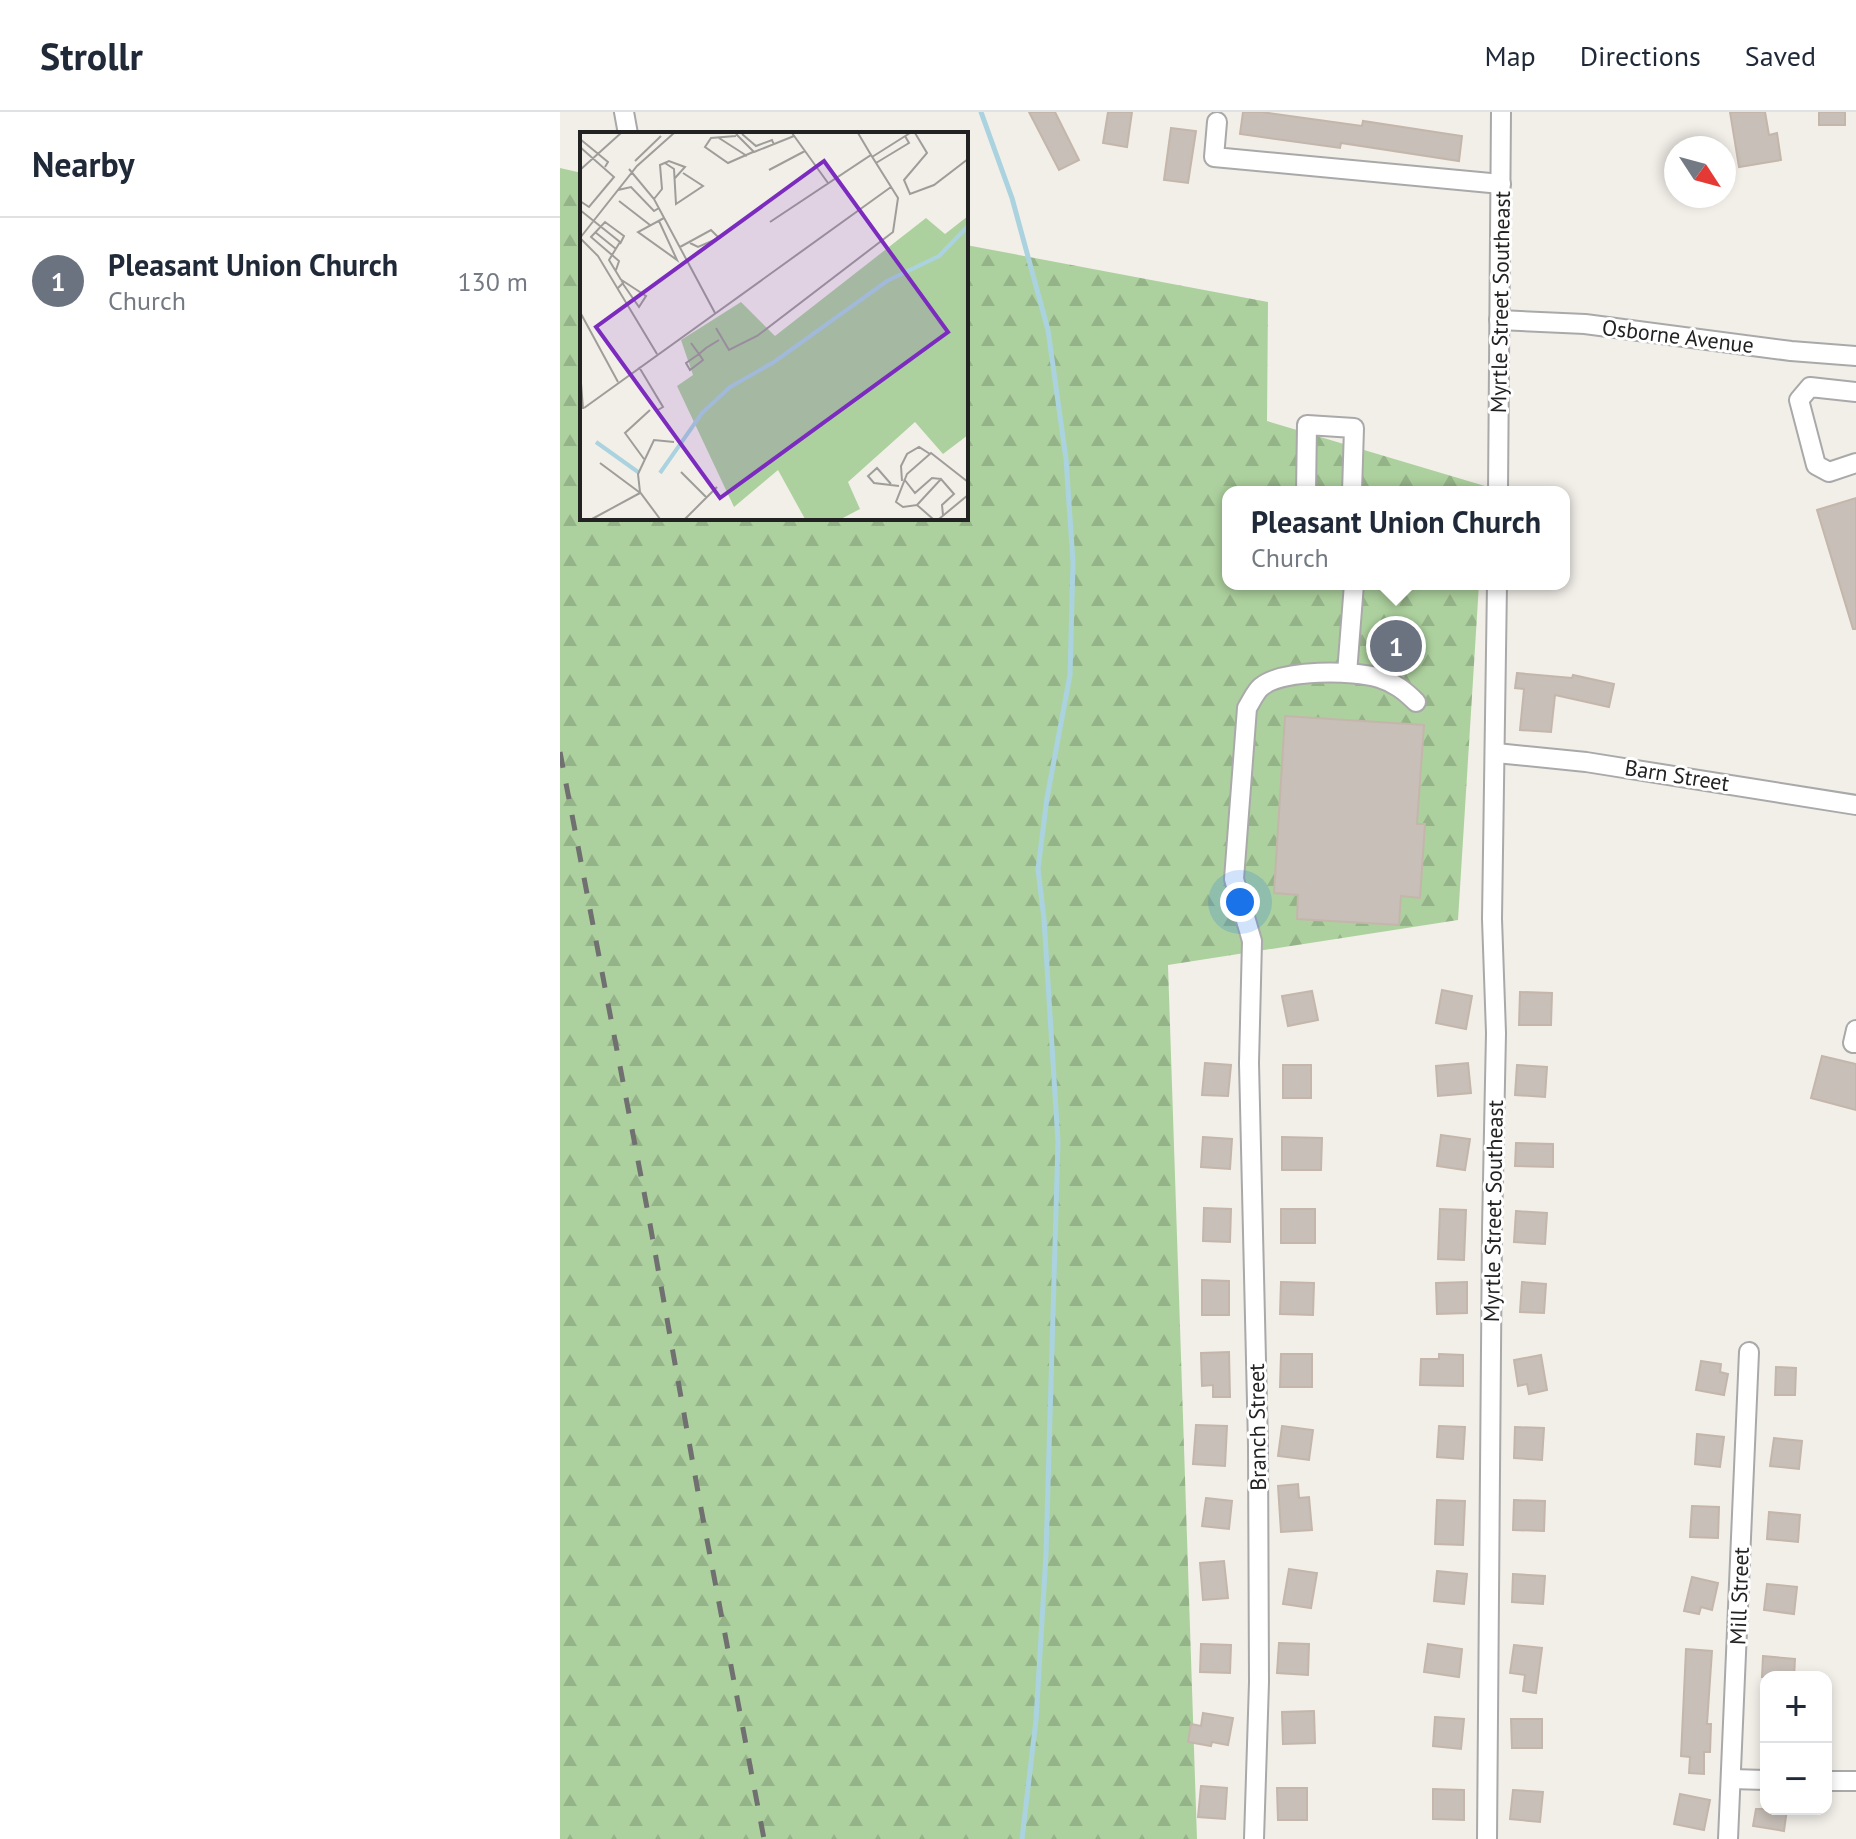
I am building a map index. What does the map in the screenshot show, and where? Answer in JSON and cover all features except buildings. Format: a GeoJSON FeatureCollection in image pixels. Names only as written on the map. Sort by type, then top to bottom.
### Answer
{"type":"FeatureCollection","features":[{"type":"Feature","properties":{"kind":"street"},"geometry":{"type":"LineString","coordinates":[[624,112],[628,132]]}},
{"type":"Feature","properties":{"kind":"street","name":"Myrtle Street Southeast"},"geometry":{"type":"LineString","coordinates":[[1498,486],[1501,112]]}},
{"type":"Feature","properties":{"kind":"street"},"geometry":{"type":"LineString","coordinates":[[1217,122],[1214,157],[1501,184]]}},
{"type":"Feature","properties":{"kind":"street","name":"Osborne Avenue"},"geometry":{"type":"LineString","coordinates":[[1499,320],[1585,324],[1791,351],[1856,356]]}},
{"type":"Feature","properties":{"kind":"street"},"geometry":{"type":"LineString","coordinates":[[1856,392],[1810,387],[1799,400],[1816,465],[1829,472],[1856,463]]}},
{"type":"Feature","properties":{"kind":"street"},"geometry":{"type":"LineString","coordinates":[[1306,486],[1307,425],[1354,428],[1352,486]]}},
{"type":"Feature","properties":{"kind":"street"},"geometry":{"type":"LineString","coordinates":[[1347,673],[1354,590]]}},
{"type":"Feature","properties":{"kind":"street","name":"Myrtle Street Southeast"},"geometry":{"type":"LineString","coordinates":[[1487,1839],[1496,1033],[1492,919],[1497,590]]}},
{"type":"Feature","properties":{"kind":"street","name":"Branch Street"},"geometry":{"type":"LineString","coordinates":[[1254,1839],[1259,1682],[1258,1445],[1251,1178],[1252,941],[1234,879],[1247,708],[1260,688],[1276,680],[1347,673],[1377,677],[1399,686],[1416,702]]}},
{"type":"Feature","properties":{"kind":"street","name":"Barn Street"},"geometry":{"type":"LineString","coordinates":[[1496,753],[1586,762],[1856,805]]}},
{"type":"Feature","properties":{"kind":"street"},"geometry":{"type":"LineString","coordinates":[[1856,1030],[1853,1043],[1856,1043]]}},
{"type":"Feature","properties":{"kind":"street","name":"Mill Street"},"geometry":{"type":"LineString","coordinates":[[1728,1839],[1749,1352]]}},
{"type":"Feature","properties":{"kind":"street"},"geometry":{"type":"LineString","coordinates":[[1731,1779],[1760,1780]]}},
{"type":"Feature","properties":{"kind":"street"},"geometry":{"type":"LineString","coordinates":[[1832,1781],[1856,1781]]}},
{"type":"Feature","properties":{"kind":"green space"},"geometry":{"type":"Polygon","coordinates":[[[560,168],[580,173],[580,520],[968,520],[968,245],[1268,302],[1267,421],[1485,486],[1222,486],[1222,590],[1479,590],[1458,920],[1168,965],[1197,1839],[560,1839],[560,168]]]}},
{"type":"Feature","properties":{"kind":"waterway"},"geometry":{"type":"LineString","coordinates":[[981,112],[1012,198],[1048,330],[1066,459],[1073,562],[1070,675],[1047,798],[1038,869],[1058,1142],[1046,1554],[1036,1720],[1022,1839]]}},
{"type":"Feature","properties":{"kind":"railway"},"geometry":{"type":"LineString","coordinates":[[560,752],[764,1839]]}},
{"type":"Feature","properties":{"kind":"place","name":"Pleasant Union Church"},"geometry":{"type":"Point","coordinates":[1396,646]}}]}
